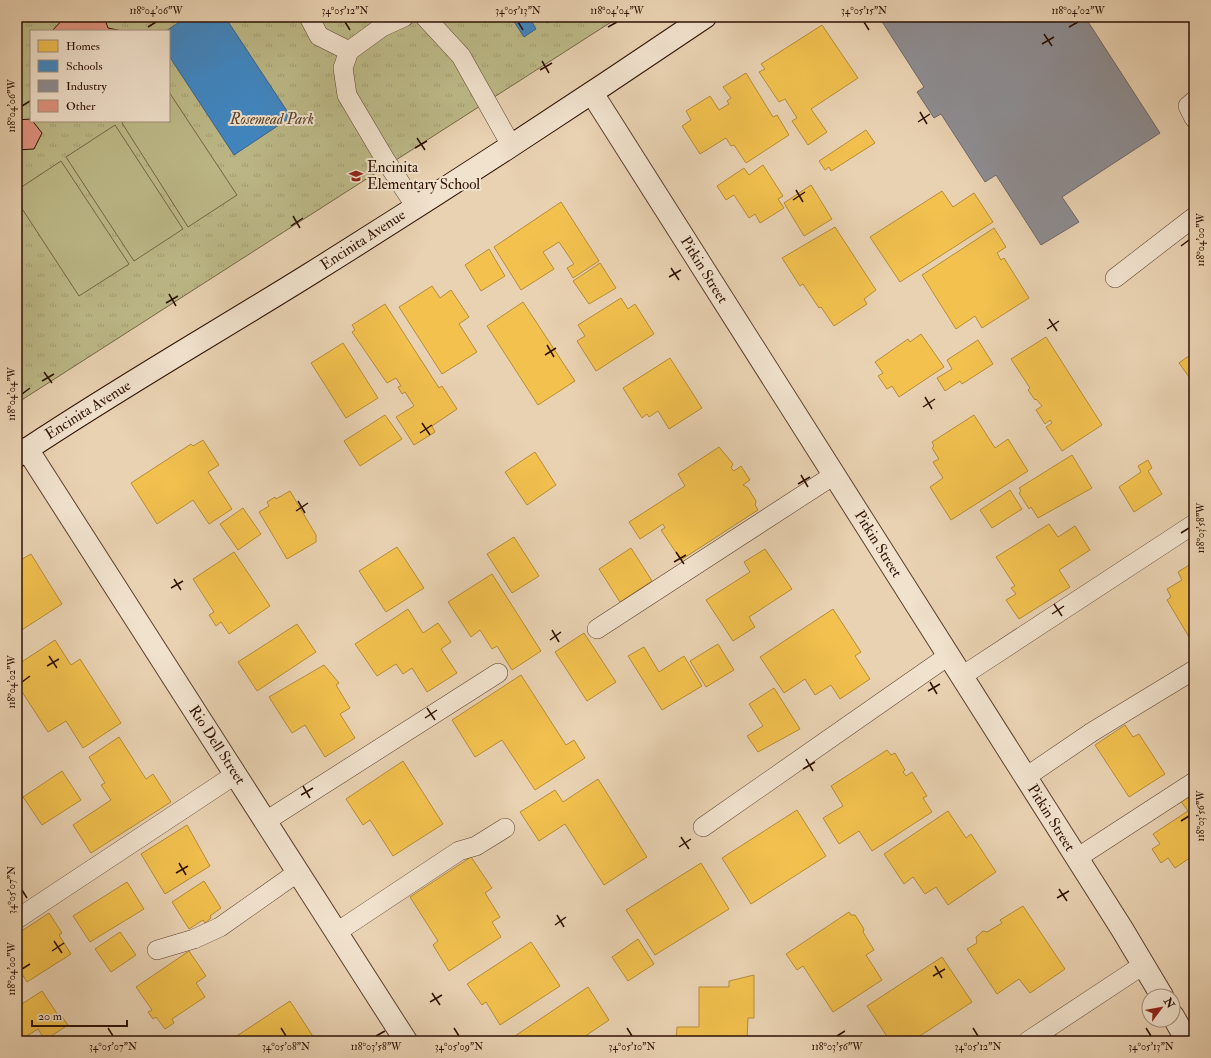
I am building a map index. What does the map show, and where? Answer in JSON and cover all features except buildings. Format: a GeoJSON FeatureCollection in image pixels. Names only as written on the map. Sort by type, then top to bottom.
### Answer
{"type":"FeatureCollection","features":[{"type":"Feature","properties":{"kind":"street","name":"Encinita Avenue"},"geometry":{"type":"LineString","coordinates":[[22,452],[65,422],[309,275],[416,207],[592,93],[705,17]]}},
{"type":"Feature","properties":{"kind":"street","name":"Pitkin Street"},"geometry":{"type":"LineString","coordinates":[[592,93],[1026,777],[1157,988]]}},
{"type":"Feature","properties":{"kind":"street","name":"Rio Dell Street"},"geometry":{"type":"LineString","coordinates":[[22,452],[236,774],[406,1041]]}},
{"type":"Feature","properties":{"kind":"street"},"geometry":{"type":"LineString","coordinates":[[1180,1028],[1187,1041]]}},
{"type":"Feature","properties":{"kind":"lane"},"geometry":{"type":"LineString","coordinates":[[309,17],[319,36],[350,51]]}},
{"type":"Feature","properties":{"kind":"lane"},"geometry":{"type":"LineString","coordinates":[[404,17],[382,27],[350,51],[343,68],[347,95],[386,162],[416,207]]}},
{"type":"Feature","properties":{"kind":"lane"},"geometry":{"type":"LineString","coordinates":[[425,17],[460,56],[511,146]]}},
{"type":"Feature","properties":{"kind":"lane"},"geometry":{"type":"LineString","coordinates":[[1194,101],[1188,106],[1194,118]]}},
{"type":"Feature","properties":{"kind":"lane"},"geometry":{"type":"LineString","coordinates":[[1115,278],[1194,217]]}},
{"type":"Feature","properties":{"kind":"lane"},"geometry":{"type":"LineString","coordinates":[[597,629],[834,475]]}},
{"type":"Feature","properties":{"kind":"lane"},"geometry":{"type":"LineString","coordinates":[[962,676],[1194,524]]}},
{"type":"Feature","properties":{"kind":"lane"},"geometry":{"type":"LineString","coordinates":[[703,827],[948,656]]}},
{"type":"Feature","properties":{"kind":"lane"},"geometry":{"type":"LineString","coordinates":[[1026,777],[1092,732],[1194,670]]}},
{"type":"Feature","properties":{"kind":"lane"},"geometry":{"type":"LineString","coordinates":[[266,821],[498,673]]}},
{"type":"Feature","properties":{"kind":"lane"},"geometry":{"type":"LineString","coordinates":[[17,919],[236,774]]}},
{"type":"Feature","properties":{"kind":"lane"},"geometry":{"type":"LineString","coordinates":[[1077,858],[1194,782]]}},
{"type":"Feature","properties":{"kind":"lane"},"geometry":{"type":"LineString","coordinates":[[336,932],[459,851],[476,846],[505,828]]}},
{"type":"Feature","properties":{"kind":"lane"},"geometry":{"type":"LineString","coordinates":[[157,950],[194,939],[220,927],[298,872]]}},
{"type":"Feature","properties":{"kind":"lane"},"geometry":{"type":"LineString","coordinates":[[1028,1041],[1143,965]]}},
{"type":"Feature","properties":{"kind":"green space","name":"Rosemead Park"},"geometry":{"type":"Polygon","coordinates":[[[17,17],[619,17],[17,403],[17,17]]]}},
{"type":"Feature","properties":{"kind":"green space"},"geometry":{"type":"Polygon","coordinates":[[[170,94],[237,195],[188,227],[122,123],[170,122],[170,94]]]}},
{"type":"Feature","properties":{"kind":"green space"},"geometry":{"type":"Polygon","coordinates":[[[115,125],[183,229],[134,261],[66,157],[115,125]]]}},
{"type":"Feature","properties":{"kind":"green space"},"geometry":{"type":"Polygon","coordinates":[[[61,161],[129,264],[79,296],[17,201],[17,190],[61,161]]]}},
{"type":"Feature","properties":{"kind":"place","name":"Encinita Elementary School"},"geometry":{"type":"Point","coordinates":[356,176]}}]}
